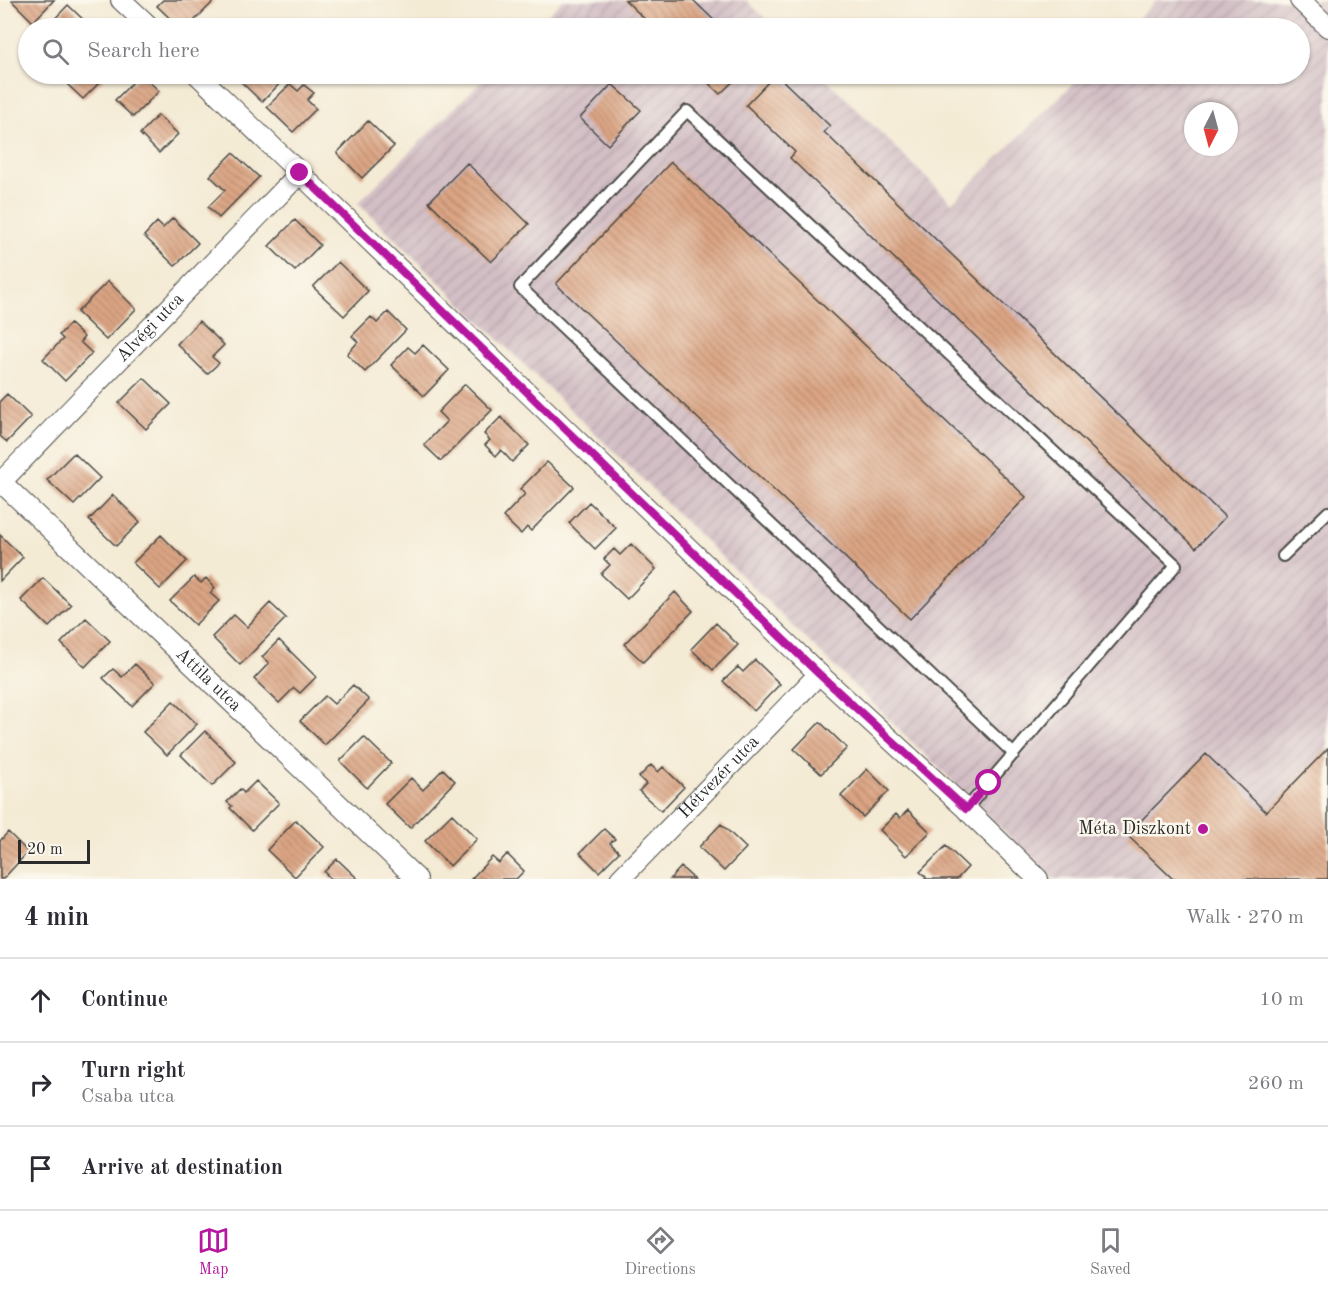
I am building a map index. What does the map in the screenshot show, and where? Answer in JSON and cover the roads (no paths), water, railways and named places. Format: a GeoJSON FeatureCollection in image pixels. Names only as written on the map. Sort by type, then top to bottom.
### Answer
{"type":"FeatureCollection","features":[{"type":"Feature","properties":{"kind":"street"},"geometry":{"type":"LineString","coordinates":[[121,0],[140,18]]}},
{"type":"Feature","properties":{"kind":"street"},"geometry":{"type":"LineString","coordinates":[[1300,0],[1328,27]]}},
{"type":"Feature","properties":{"kind":"street"},"geometry":{"type":"LineString","coordinates":[[207,84],[819,674],[966,809],[1038,879]]}},
{"type":"Feature","properties":{"kind":"street","name":"Alvégi utca"},"geometry":{"type":"LineString","coordinates":[[0,482],[300,173]]}},
{"type":"Feature","properties":{"kind":"street","name":"Attila utca"},"geometry":{"type":"LineString","coordinates":[[0,482],[417,879]]}},
{"type":"Feature","properties":{"kind":"street","name":"Hétvezér utca"},"geometry":{"type":"LineString","coordinates":[[620,879],[819,674]]}},
{"type":"Feature","properties":{"kind":"lane"},"geometry":{"type":"LineString","coordinates":[[966,809],[1014,754],[1176,565],[687,111],[520,287],[1014,754]]}},
{"type":"Feature","properties":{"kind":"lane"},"geometry":{"type":"LineString","coordinates":[[1283,556],[1328,512]]}},
{"type":"Feature","properties":{"kind":"place","name":"Méta Diszkont"},"geometry":{"type":"Point","coordinates":[1203,829]}}]}
